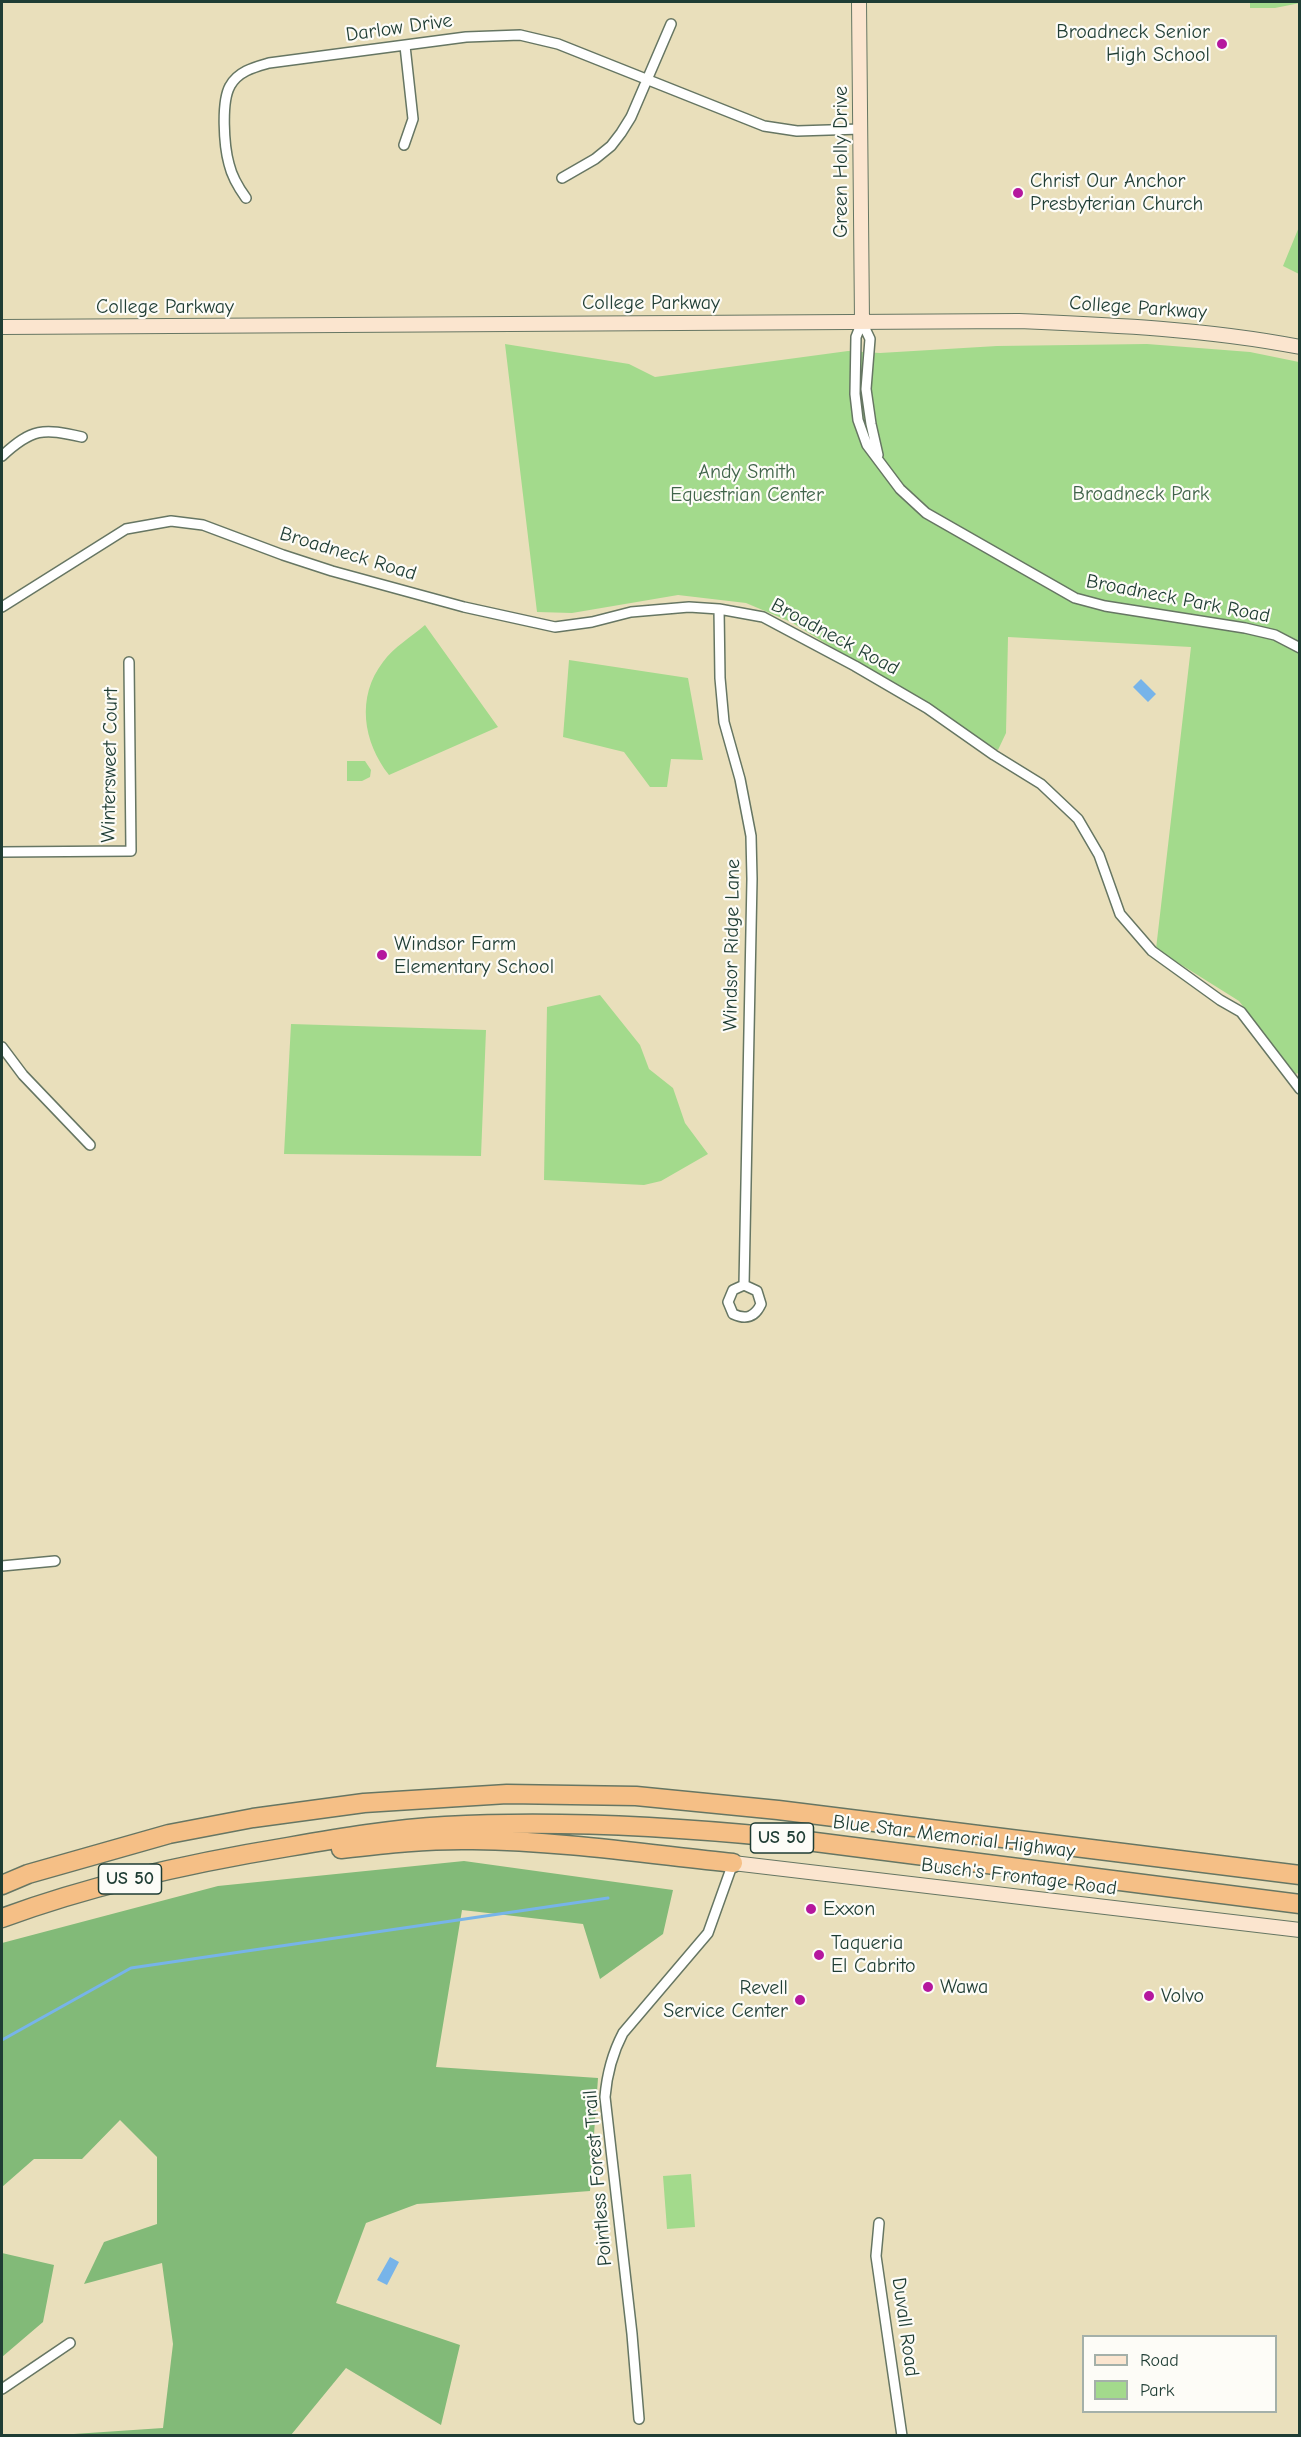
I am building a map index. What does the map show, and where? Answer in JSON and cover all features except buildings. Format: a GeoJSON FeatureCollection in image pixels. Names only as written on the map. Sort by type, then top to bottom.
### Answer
{"type":"FeatureCollection","features":[{"type":"Feature","properties":{"kind":"highway","name":"Blue Star Memorial Highway"},"geometry":{"type":"LineString","coordinates":[[2,1884],[28,1874],[169,1834],[254,1818],[364,1803],[507,1794],[636,1796],[778,1810],[1299,1875]]}},
{"type":"Feature","properties":{"kind":"highway","name":"Blue Star Memorial Highway"},"geometry":{"type":"LineString","coordinates":[[2,1918],[97,1887],[262,1851],[376,1832],[444,1826],[524,1823],[691,1828],[1299,1904]]}},
{"type":"Feature","properties":{"kind":"highway"},"geometry":{"type":"LineString","coordinates":[[262,1851],[289,1855],[414,1841],[472,1840],[527,1842],[733,1863]]}},
{"type":"Feature","properties":{"kind":"main road","name":"Green Holly Drive"},"geometry":{"type":"LineString","coordinates":[[859,2],[862,322]]}},
{"type":"Feature","properties":{"kind":"main road","name":"College Parkway"},"geometry":{"type":"LineString","coordinates":[[2,327],[1019,321],[1109,324],[1212,333],[1299,347]]}},
{"type":"Feature","properties":{"kind":"main road","name":"Busch's Frontage Road"},"geometry":{"type":"LineString","coordinates":[[733,1863],[1299,1930]]}},
{"type":"Feature","properties":{"kind":"street"},"geometry":{"type":"LineString","coordinates":[[562,178],[611,147],[631,117],[671,24]]}},
{"type":"Feature","properties":{"kind":"street","name":"Darlow Drive"},"geometry":{"type":"LineString","coordinates":[[246,198],[232,176],[227,153],[225,97],[230,85],[237,77],[255,67],[269,63],[499,35],[531,37],[558,44],[764,126],[797,131],[861,129]]}},
{"type":"Feature","properties":{"kind":"street"},"geometry":{"type":"LineString","coordinates":[[404,145],[413,119],[405,46]]}},
{"type":"Feature","properties":{"kind":"street","name":"Broadneck Park Road"},"geometry":{"type":"LineString","coordinates":[[862,322],[870,339],[866,389],[878,457],[900,489],[926,513],[1062,592],[1105,606],[1275,635],[1299,648]]}},
{"type":"Feature","properties":{"kind":"street"},"geometry":{"type":"LineString","coordinates":[[2,456],[26,435],[54,431],[82,437]]}},
{"type":"Feature","properties":{"kind":"street","name":"Broadneck Road"},"geometry":{"type":"LineString","coordinates":[[2,605],[126,529],[171,521],[203,525],[332,571],[464,607],[555,627],[592,622],[631,612],[689,607],[763,616],[927,708],[994,755],[1041,784],[1078,819],[1099,855],[1120,914],[1125,920],[1152,951],[1220,1000],[1241,1012],[1260,1041],[1299,1089]]}},
{"type":"Feature","properties":{"kind":"street","name":"Windsor Ridge Lane"},"geometry":{"type":"LineString","coordinates":[[719,609],[720,678],[724,722],[740,779],[751,836],[752,903],[744,1285]]}},
{"type":"Feature","properties":{"kind":"street","name":"Wintersweet Court"},"geometry":{"type":"LineString","coordinates":[[2,852],[131,851],[129,662]]}},
{"type":"Feature","properties":{"kind":"street"},"geometry":{"type":"LineString","coordinates":[[2,1047],[23,1075],[90,1145]]}},
{"type":"Feature","properties":{"kind":"street"},"geometry":{"type":"LineString","coordinates":[[2,1566],[55,1561]]}},
{"type":"Feature","properties":{"kind":"street","name":"Pointless Forest Trail"},"geometry":{"type":"LineString","coordinates":[[639,2419],[632,2334],[605,2097],[608,2071],[623,2033],[708,1933],[733,1863]]}},
{"type":"Feature","properties":{"kind":"street","name":"Duvall Road"},"geometry":{"type":"LineString","coordinates":[[879,2223],[876,2256],[902,2436]]}},
{"type":"Feature","properties":{"kind":"street"},"geometry":{"type":"LineString","coordinates":[[2,2389],[70,2343]]}},
{"type":"Feature","properties":{"kind":"green space"},"geometry":{"type":"Polygon","coordinates":[[[1250,2],[1300,3],[1275,8],[1250,8],[1250,2]]]}},
{"type":"Feature","properties":{"kind":"green space"},"geometry":{"type":"Polygon","coordinates":[[[1299,227],[1299,274],[1283,266],[1299,227]]]}},
{"type":"Feature","properties":{"kind":"green space"},"geometry":{"type":"Polygon","coordinates":[[[505,344],[629,364],[655,377],[848,351],[880,353],[997,346],[1147,344],[1250,352],[1299,362],[1299,1073],[1295,1074],[1239,1001],[1156,949],[1191,647],[1008,637],[1006,733],[998,750],[791,622],[746,603],[678,595],[572,613],[537,612],[505,344]]]}},
{"type":"Feature","properties":{"kind":"green space"},"geometry":{"type":"Polygon","coordinates":[[[425,625],[498,727],[389,775],[373,748],[369,734],[366,704],[369,690],[374,676],[387,657],[425,625]]]}},
{"type":"Feature","properties":{"kind":"green space"},"geometry":{"type":"Polygon","coordinates":[[[569,660],[688,678],[703,760],[671,759],[667,787],[650,787],[624,752],[563,737],[569,660]]]}},
{"type":"Feature","properties":{"kind":"green space"},"geometry":{"type":"Polygon","coordinates":[[[347,761],[365,761],[371,770],[370,777],[362,781],[347,781],[347,761]]]}},
{"type":"Feature","properties":{"kind":"green space"},"geometry":{"type":"Polygon","coordinates":[[[600,995],[640,1045],[649,1069],[673,1088],[685,1123],[708,1154],[661,1181],[644,1185],[544,1180],[547,1007],[600,995]]]}},
{"type":"Feature","properties":{"kind":"green space"},"geometry":{"type":"Polygon","coordinates":[[[291,1024],[486,1030],[481,1156],[284,1154],[291,1024]]]}},
{"type":"Feature","properties":{"kind":"green space"},"geometry":{"type":"Polygon","coordinates":[[[464,1861],[673,1890],[663,1934],[600,1979],[583,1924],[462,1910],[436,2067],[598,2078],[590,2191],[417,2204],[366,2223],[336,2303],[460,2345],[441,2425],[346,2368],[291,2435],[59,2435],[163,2428],[173,2344],[162,2263],[84,2284],[104,2242],[157,2224],[157,2157],[120,2120],[82,2159],[34,2159],[2,2187],[2,1943],[218,1886],[464,1861]]]}},
{"type":"Feature","properties":{"kind":"green space"},"geometry":{"type":"Polygon","coordinates":[[[691,2174],[695,2227],[667,2229],[663,2176],[691,2174]]]}},
{"type":"Feature","properties":{"kind":"green space"},"geometry":{"type":"Polygon","coordinates":[[[2,2253],[54,2265],[43,2322],[2,2357],[2,2253]]]}},
{"type":"Feature","properties":{"kind":"water"},"geometry":{"type":"Polygon","coordinates":[[[1141,679],[1156,694],[1148,702],[1133,687],[1141,679]]]}},
{"type":"Feature","properties":{"kind":"water"},"geometry":{"type":"Polygon","coordinates":[[[390,2257],[399,2262],[387,2285],[377,2280],[390,2257]]]}},
{"type":"Feature","properties":{"kind":"waterway"},"geometry":{"type":"LineString","coordinates":[[2,2040],[131,1968],[608,1898]]}},
{"type":"Feature","properties":{"kind":"place","name":"Broadneck Senior High School"},"geometry":{"type":"Point","coordinates":[1222,44]}},
{"type":"Feature","properties":{"kind":"place","name":"Christ Our Anchor Presbyterian Church"},"geometry":{"type":"Point","coordinates":[1018,193]}},
{"type":"Feature","properties":{"kind":"place","name":"Windsor Farm Elementary School"},"geometry":{"type":"Point","coordinates":[382,955]}},
{"type":"Feature","properties":{"kind":"place","name":"Exxon"},"geometry":{"type":"Point","coordinates":[811,1909]}},
{"type":"Feature","properties":{"kind":"place","name":"Taqueria El Cabrito"},"geometry":{"type":"Point","coordinates":[819,1955]}},
{"type":"Feature","properties":{"kind":"place","name":"Wawa"},"geometry":{"type":"Point","coordinates":[928,1987]}},
{"type":"Feature","properties":{"kind":"place","name":"Volvo"},"geometry":{"type":"Point","coordinates":[1149,1996]}},
{"type":"Feature","properties":{"kind":"place","name":"Revell Service Center"},"geometry":{"type":"Point","coordinates":[800,2000]}},
{"type":"Feature","properties":{"kind":"park label","name":"Andy Smith Equestrian Center"},"geometry":{"type":"Point","coordinates":[747,484]}},
{"type":"Feature","properties":{"kind":"park label","name":"Broadneck Park"},"geometry":{"type":"Point","coordinates":[1141,494]}}]}
